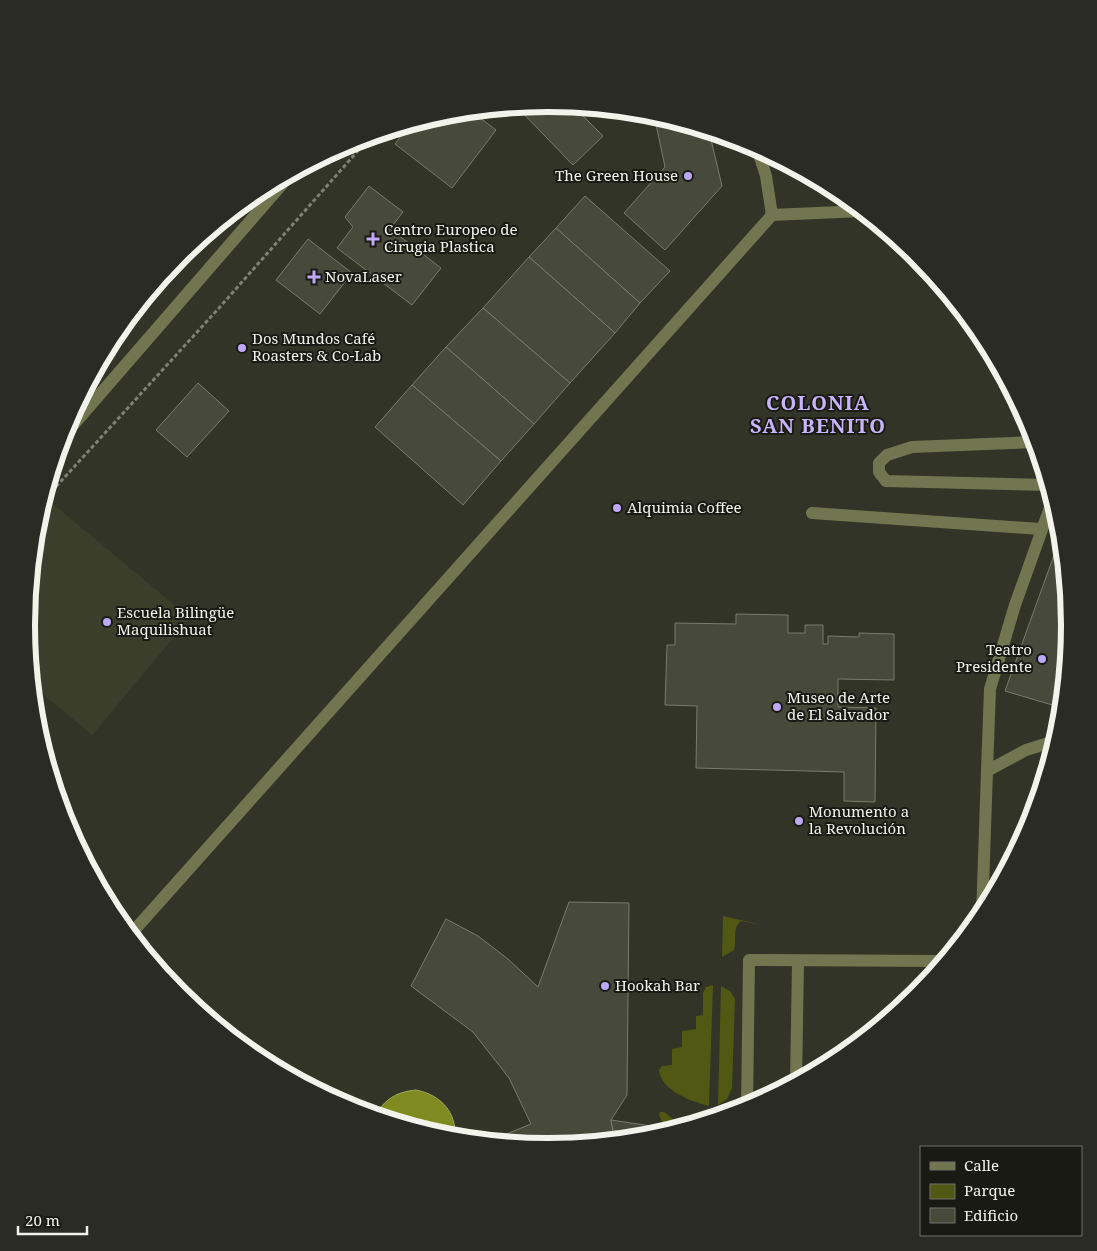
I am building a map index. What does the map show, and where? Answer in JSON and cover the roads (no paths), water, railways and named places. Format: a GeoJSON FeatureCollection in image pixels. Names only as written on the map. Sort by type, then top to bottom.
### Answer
{"type":"FeatureCollection","features":[{"type":"Feature","properties":{"kind":"street"},"geometry":{"type":"LineString","coordinates":[[760,158],[766,176],[772,215]]}},
{"type":"Feature","properties":{"kind":"street"},"geometry":{"type":"LineString","coordinates":[[79,419],[272,193]]}},
{"type":"Feature","properties":{"kind":"street"},"geometry":{"type":"LineString","coordinates":[[135,929],[772,215],[852,211]]}},
{"type":"Feature","properties":{"kind":"street"},"geometry":{"type":"LineString","coordinates":[[1028,442],[912,447],[887,455],[879,463],[879,472],[886,481],[1043,485]]}},
{"type":"Feature","properties":{"kind":"street"},"geometry":{"type":"LineString","coordinates":[[983,899],[990,689],[1015,605],[1049,510]]}},
{"type":"Feature","properties":{"kind":"street"},"geometry":{"type":"LineString","coordinates":[[812,513],[1041,530]]}},
{"type":"Feature","properties":{"kind":"street"},"geometry":{"type":"LineString","coordinates":[[987,771],[1026,750],[1048,743]]}},
{"type":"Feature","properties":{"kind":"street"},"geometry":{"type":"LineString","coordinates":[[747,1099],[749,960],[798,962],[937,961]]}},
{"type":"Feature","properties":{"kind":"street"},"geometry":{"type":"LineString","coordinates":[[796,1075],[798,962]]}},
{"type":"Feature","properties":{"kind":"place","name":"The Green House"},"geometry":{"type":"Point","coordinates":[688,176]}},
{"type":"Feature","properties":{"kind":"place","name":"Centro Europeo de Cirugia Plastica"},"geometry":{"type":"Point","coordinates":[373,239]}},
{"type":"Feature","properties":{"kind":"place","name":"NovaLaser"},"geometry":{"type":"Point","coordinates":[314,277]}},
{"type":"Feature","properties":{"kind":"place","name":"Dos Mundos Café Roasters & Co-Lab"},"geometry":{"type":"Point","coordinates":[242,348]}},
{"type":"Feature","properties":{"kind":"place","name":"Alquimia Coffee"},"geometry":{"type":"Point","coordinates":[617,508]}},
{"type":"Feature","properties":{"kind":"place","name":"Escuela Bilingüe Maquilishuat"},"geometry":{"type":"Point","coordinates":[107,622]}},
{"type":"Feature","properties":{"kind":"place","name":"Teatro Presidente"},"geometry":{"type":"Point","coordinates":[1042,659]}},
{"type":"Feature","properties":{"kind":"place","name":"Museo de Arte de El Salvador"},"geometry":{"type":"Point","coordinates":[777,707]}},
{"type":"Feature","properties":{"kind":"place","name":"Monumento a la Revolución"},"geometry":{"type":"Point","coordinates":[799,821]}},
{"type":"Feature","properties":{"kind":"place","name":"Hookah Bar"},"geometry":{"type":"Point","coordinates":[605,986]}},
{"type":"Feature","properties":{"kind":"district","name":"COLONIA SAN BENITO"},"geometry":{"type":"Point","coordinates":[818,414]}}]}
